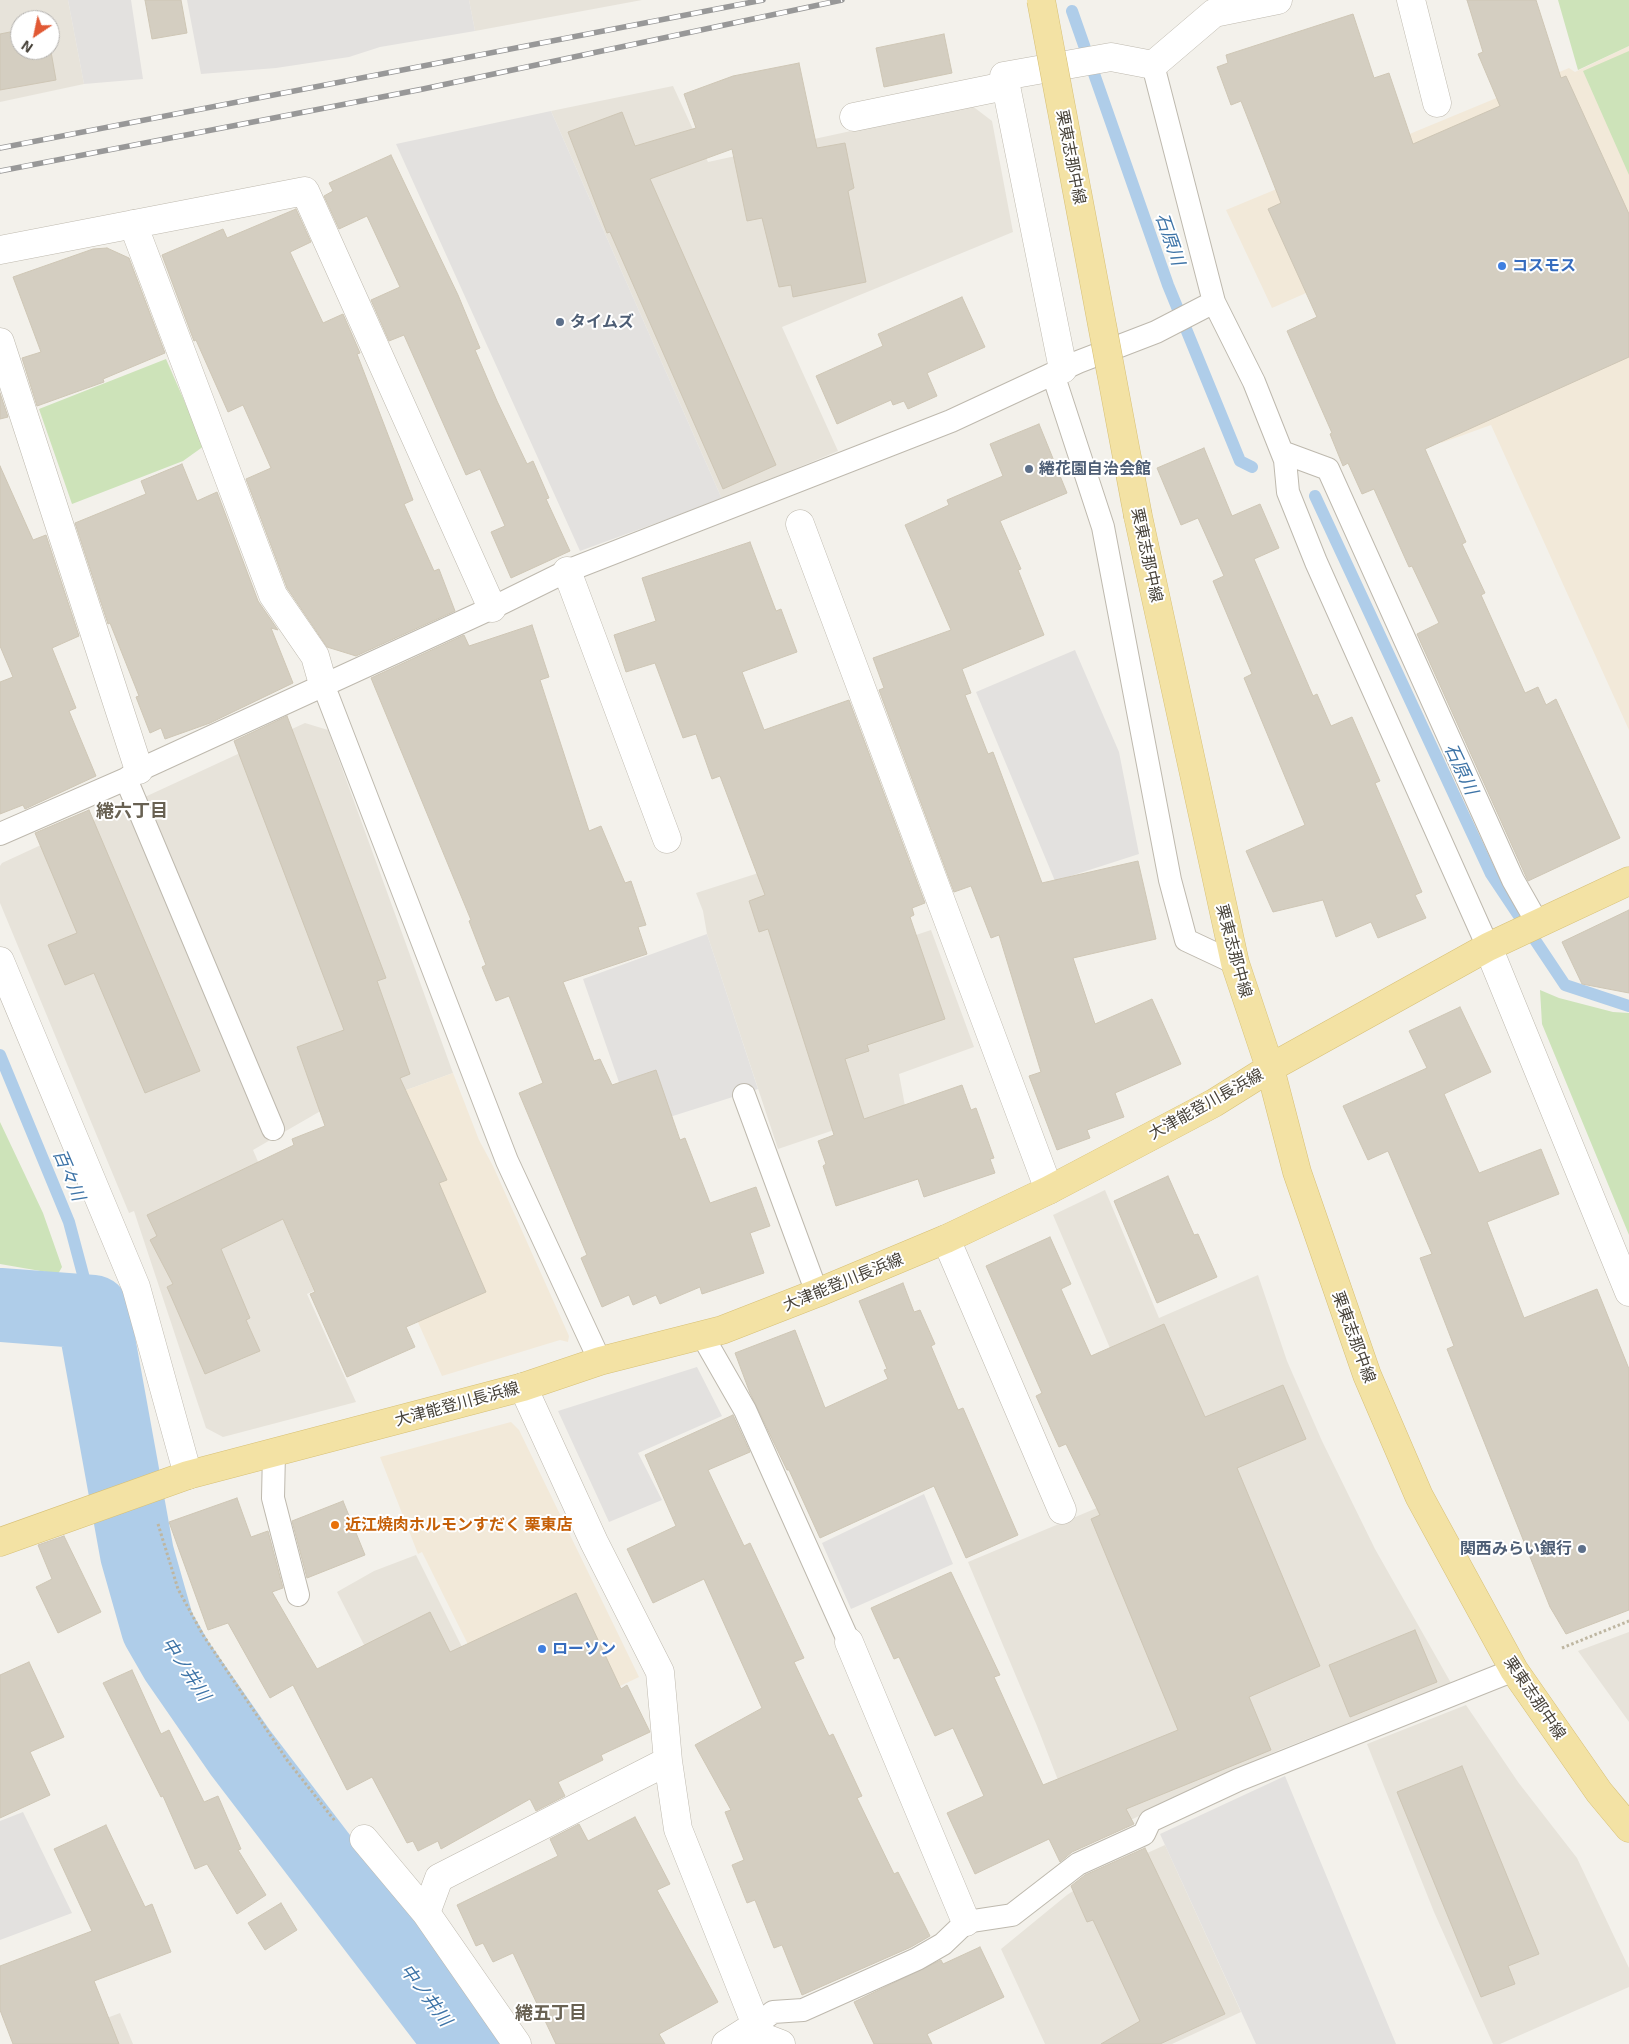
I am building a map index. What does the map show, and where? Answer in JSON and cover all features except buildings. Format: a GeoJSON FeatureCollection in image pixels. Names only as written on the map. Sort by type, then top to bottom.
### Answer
{"type":"FeatureCollection","features":[{"type":"Feature","properties":{"kind":"main road","name":"栗東志那中線"},"geometry":{"type":"LineString","coordinates":[[1041,0],[1138,516],[1235,963],[1270,1068],[1297,1172],[1367,1375],[1419,1496],[1514,1670],[1599,1792],[1629,1828]]}},
{"type":"Feature","properties":{"kind":"main road","name":"大津能登川長浜線"},"geometry":{"type":"LineString","coordinates":[[0,1542],[188,1475],[522,1387],[600,1361],[702,1335],[817,1293],[946,1240],[1049,1190],[1214,1103],[1270,1068],[1489,947],[1629,881]]}},
{"type":"Feature","properties":{"kind":"street"},"geometry":{"type":"LineString","coordinates":[[1058,372],[1004,76],[1076,65],[1111,57],[1153,65],[1214,13],[1278,0]]}},
{"type":"Feature","properties":{"kind":"street"},"geometry":{"type":"LineString","coordinates":[[1410,0],[1437,103]]}},
{"type":"Feature","properties":{"kind":"street"},"geometry":{"type":"LineString","coordinates":[[854,117],[1006,86]]}},
{"type":"Feature","properties":{"kind":"street"},"geometry":{"type":"LineString","coordinates":[[0,250],[305,191],[492,608]]}},
{"type":"Feature","properties":{"kind":"street"},"geometry":{"type":"LineString","coordinates":[[133,224],[273,595],[315,656],[323,684]]}},
{"type":"Feature","properties":{"kind":"street"},"geometry":{"type":"LineString","coordinates":[[0,342],[132,774]]}},
{"type":"Feature","properties":{"kind":"street"},"geometry":{"type":"LineString","coordinates":[[800,524],[1049,1190]]}},
{"type":"Feature","properties":{"kind":"street"},"geometry":{"type":"LineString","coordinates":[[566,571],[667,839]]}},
{"type":"Feature","properties":{"kind":"street"},"geometry":{"type":"LineString","coordinates":[[1489,947],[1629,1292]]}},
{"type":"Feature","properties":{"kind":"street"},"geometry":{"type":"LineString","coordinates":[[0,961],[136,1288],[188,1475]]}},
{"type":"Feature","properties":{"kind":"street"},"geometry":{"type":"LineString","coordinates":[[946,1240],[1062,1510]]}},
{"type":"Feature","properties":{"kind":"street"},"geometry":{"type":"LineString","coordinates":[[522,1387],[594,1542],[660,1672],[668,1761],[678,1829],[743,2033],[781,2044]]}},
{"type":"Feature","properties":{"kind":"street"},"geometry":{"type":"LineString","coordinates":[[849,1642],[966,1922]]}},
{"type":"Feature","properties":{"kind":"street"},"geometry":{"type":"LineString","coordinates":[[426,1913],[439,1878],[668,1761]]}},
{"type":"Feature","properties":{"kind":"street"},"geometry":{"type":"LineString","coordinates":[[364,1838],[426,1913],[517,2044]]}},
{"type":"Feature","properties":{"kind":"lane"},"geometry":{"type":"LineString","coordinates":[[1153,65],[1205,306],[1254,382],[1285,460],[1288,492],[1316,562],[1489,947]]}},
{"type":"Feature","properties":{"kind":"lane"},"geometry":{"type":"LineString","coordinates":[[0,834],[492,608],[566,571],[950,421],[1058,372],[1156,332],[1205,306]]}},
{"type":"Feature","properties":{"kind":"lane"},"geometry":{"type":"LineString","coordinates":[[1058,372],[1103,527],[1170,880],[1186,940],[1235,963]]}},
{"type":"Feature","properties":{"kind":"lane"},"geometry":{"type":"LineString","coordinates":[[1282,452],[1328,469],[1513,880],[1545,921]]}},
{"type":"Feature","properties":{"kind":"lane"},"geometry":{"type":"LineString","coordinates":[[323,684],[504,1152],[600,1361]]}},
{"type":"Feature","properties":{"kind":"lane"},"geometry":{"type":"LineString","coordinates":[[132,774],[273,1129]]}},
{"type":"Feature","properties":{"kind":"lane"},"geometry":{"type":"LineString","coordinates":[[744,1095],[817,1293]]}},
{"type":"Feature","properties":{"kind":"lane"},"geometry":{"type":"LineString","coordinates":[[702,1335],[745,1410],[849,1642]]}},
{"type":"Feature","properties":{"kind":"lane"},"geometry":{"type":"LineString","coordinates":[[274,1452],[273,1498],[298,1595]]}},
{"type":"Feature","properties":{"kind":"lane"},"geometry":{"type":"LineString","coordinates":[[743,2033],[773,2012],[803,2010],[917,1959],[943,1944],[966,1922],[1012,1915],[1078,1864],[1144,1834],[1150,1821],[1238,1780],[1514,1670]]}},
{"type":"Feature","properties":{"kind":"path"},"geometry":{"type":"LineString","coordinates":[[148,1490],[178,1589],[203,1635],[238,1690],[298,1775],[350,1840],[364,1838]]}},
{"type":"Feature","properties":{"kind":"path"},"geometry":{"type":"LineString","coordinates":[[1562,1648],[1629,1621]]}},
{"type":"Feature","properties":{"kind":"shaded area"},"geometry":{"type":"Polygon","coordinates":[[[0,0],[68,0],[84,84],[0,102],[0,0]]]}},
{"type":"Feature","properties":{"kind":"shaded area"},"geometry":{"type":"Polygon","coordinates":[[[68,0],[131,0],[143,79],[84,84],[68,0]]]}},
{"type":"Feature","properties":{"kind":"shaded area"},"geometry":{"type":"Polygon","coordinates":[[[187,0],[469,0],[475,31],[380,47],[349,57],[276,68],[201,74],[187,0]]]}},
{"type":"Feature","properties":{"kind":"shaded area"},"geometry":{"type":"Polygon","coordinates":[[[469,0],[642,0],[475,31],[469,0]]]}},
{"type":"Feature","properties":{"kind":"shaded area","name":"コスモス"},"geometry":{"type":"Polygon","coordinates":[[[1629,46],[1629,730],[1491,425],[1441,443],[1368,278],[1356,271],[1272,308],[1226,210],[1569,68],[1575,72],[1629,46]]]}},
{"type":"Feature","properties":{"kind":"shaded area"},"geometry":{"type":"Polygon","coordinates":[[[673,86],[708,162],[971,105],[992,121],[1013,232],[782,327],[838,451],[722,499],[551,111],[673,86]]]}},
{"type":"Feature","properties":{"kind":"shaded area","name":"タイムズ"},"geometry":{"type":"Polygon","coordinates":[[[551,111],[722,499],[580,551],[396,144],[551,111]]]}},
{"type":"Feature","properties":{"kind":"shaded area"},"geometry":{"type":"Polygon","coordinates":[[[1075,650],[1119,752],[1139,854],[1055,881],[976,692],[1075,650]]]}},
{"type":"Feature","properties":{"kind":"shaded area"},"geometry":{"type":"Polygon","coordinates":[[[305,723],[328,730],[453,1073],[327,1119],[324,1109],[253,1150],[314,1291],[307,1294],[356,1402],[223,1437],[206,1428],[134,1211],[129,1213],[0,903],[0,866],[2,863],[305,723]]]}},
{"type":"Feature","properties":{"kind":"shaded area"},"geometry":{"type":"Polygon","coordinates":[[[824,852],[859,954],[931,930],[974,1047],[899,1074],[905,1106],[778,1149],[707,934],[703,911],[696,893],[824,852]]]}},
{"type":"Feature","properties":{"kind":"shaded area"},"geometry":{"type":"Polygon","coordinates":[[[707,934],[758,1089],[635,1128],[583,979],[707,934]]]}},
{"type":"Feature","properties":{"kind":"shaded area"},"geometry":{"type":"Polygon","coordinates":[[[453,1073],[479,1140],[493,1166],[569,1336],[568,1342],[560,1340],[442,1376],[327,1119],[453,1073]]]}},
{"type":"Feature","properties":{"kind":"shaded area"},"geometry":{"type":"Polygon","coordinates":[[[1105,1190],[1159,1318],[1258,1275],[1287,1361],[1322,1441],[1375,1549],[1451,1683],[1279,1750],[1086,1841],[1075,1824],[1037,1726],[968,1562],[1166,1479],[1053,1215],[1105,1190]]]}},
{"type":"Feature","properties":{"kind":"shaded area"},"geometry":{"type":"Polygon","coordinates":[[[697,1367],[722,1416],[638,1453],[662,1500],[609,1522],[558,1411],[697,1367]]]}},
{"type":"Feature","properties":{"kind":"shaded area"},"geometry":{"type":"Polygon","coordinates":[[[511,1422],[519,1430],[639,1677],[514,1737],[422,1552],[418,1554],[380,1457],[511,1422]]]}},
{"type":"Feature","properties":{"kind":"shaded area"},"geometry":{"type":"Polygon","coordinates":[[[924,1494],[953,1564],[851,1609],[822,1543],[924,1494]]]}},
{"type":"Feature","properties":{"kind":"shaded area"},"geometry":{"type":"Polygon","coordinates":[[[416,1555],[508,1739],[434,1782],[337,1592],[374,1571],[416,1555]]]}},
{"type":"Feature","properties":{"kind":"shaded area"},"geometry":{"type":"Polygon","coordinates":[[[1629,1632],[1629,1722],[1578,1651],[1629,1632]]]}},
{"type":"Feature","properties":{"kind":"shaded area"},"geometry":{"type":"Polygon","coordinates":[[[1466,1705],[1518,1782],[1577,1858],[1629,1968],[1629,1987],[1500,2044],[1493,2044],[1434,1912],[1367,1744],[1466,1705]]]}},
{"type":"Feature","properties":{"kind":"shaded area"},"geometry":{"type":"Polygon","coordinates":[[[1285,1776],[1396,2044],[1256,2044],[1160,1834],[1285,1776]]]}},
{"type":"Feature","properties":{"kind":"shaded area"},"geometry":{"type":"Polygon","coordinates":[[[23,1812],[72,1913],[0,1940],[0,1821],[23,1812]]]}},
{"type":"Feature","properties":{"kind":"shaded area"},"geometry":{"type":"Polygon","coordinates":[[[1165,1845],[1241,2012],[1172,2044],[1045,2044],[1001,1949],[1067,1895],[1094,1877],[1165,1845]]]}},
{"type":"Feature","properties":{"kind":"shaded area"},"geometry":{"type":"Polygon","coordinates":[[[120,2013],[133,2044],[38,2044],[120,2013]]]}},
{"type":"Feature","properties":{"kind":"green space"},"geometry":{"type":"Polygon","coordinates":[[[1558,0],[1629,0],[1629,46],[1578,70],[1558,0]]]}},
{"type":"Feature","properties":{"kind":"green space"},"geometry":{"type":"Polygon","coordinates":[[[1629,51],[1629,175],[1583,71],[1629,51]]]}},
{"type":"Feature","properties":{"kind":"green space"},"geometry":{"type":"Polygon","coordinates":[[[166,359],[204,446],[183,461],[72,504],[39,409],[166,359]]]}},
{"type":"Feature","properties":{"kind":"green space"},"geometry":{"type":"Polygon","coordinates":[[[1540,990],[1559,998],[1613,1012],[1629,1013],[1629,1235],[1542,1024],[1540,990]]]}},
{"type":"Feature","properties":{"kind":"green space"},"geometry":{"type":"Polygon","coordinates":[[[0,1122],[43,1213],[62,1267],[58,1274],[0,1264],[0,1122]]]}},
{"type":"Feature","properties":{"kind":"waterway","name":"石原川"},"geometry":{"type":"LineString","coordinates":[[1072,11],[1168,285],[1240,461],[1252,467]]}},
{"type":"Feature","properties":{"kind":"waterway","name":"石原川"},"geometry":{"type":"LineString","coordinates":[[1315,496],[1491,874],[1565,985],[1629,1006]]}},
{"type":"Feature","properties":{"kind":"waterway","name":"百々川"},"geometry":{"type":"LineString","coordinates":[[0,1055],[69,1222],[93,1312]]}},
{"type":"Feature","properties":{"kind":"waterway","name":"中ノ井川"},"geometry":{"type":"LineString","coordinates":[[0,1305],[93,1312],[137,1554],[158,1628],[177,1661],[240,1752],[463,2044]]}},
{"type":"Feature","properties":{"kind":"railway"},"geometry":{"type":"LineString","coordinates":[[0,148],[763,0]]}},
{"type":"Feature","properties":{"kind":"railway"},"geometry":{"type":"LineString","coordinates":[[0,171],[423,89],[842,0]]}},
{"type":"Feature","properties":{"kind":"place","name":"コスモス"},"geometry":{"type":"Point","coordinates":[1502,266]}},
{"type":"Feature","properties":{"kind":"place","name":"タイムズ"},"geometry":{"type":"Point","coordinates":[560,322]}},
{"type":"Feature","properties":{"kind":"place","name":"綣花園自治会館"},"geometry":{"type":"Point","coordinates":[1029,469]}},
{"type":"Feature","properties":{"kind":"place","name":"近江焼肉ホルモンすだく 栗東店"},"geometry":{"type":"Point","coordinates":[335,1525]}},
{"type":"Feature","properties":{"kind":"place","name":"関西みらい銀行"},"geometry":{"type":"Point","coordinates":[1582,1549]}},
{"type":"Feature","properties":{"kind":"place","name":"ローソン"},"geometry":{"type":"Point","coordinates":[542,1649]}},
{"type":"Feature","properties":{"kind":"district","name":"綣六丁目"},"geometry":{"type":"Point","coordinates":[132,811]}},
{"type":"Feature","properties":{"kind":"district","name":"綣五丁目"},"geometry":{"type":"Point","coordinates":[551,2013]}}]}
